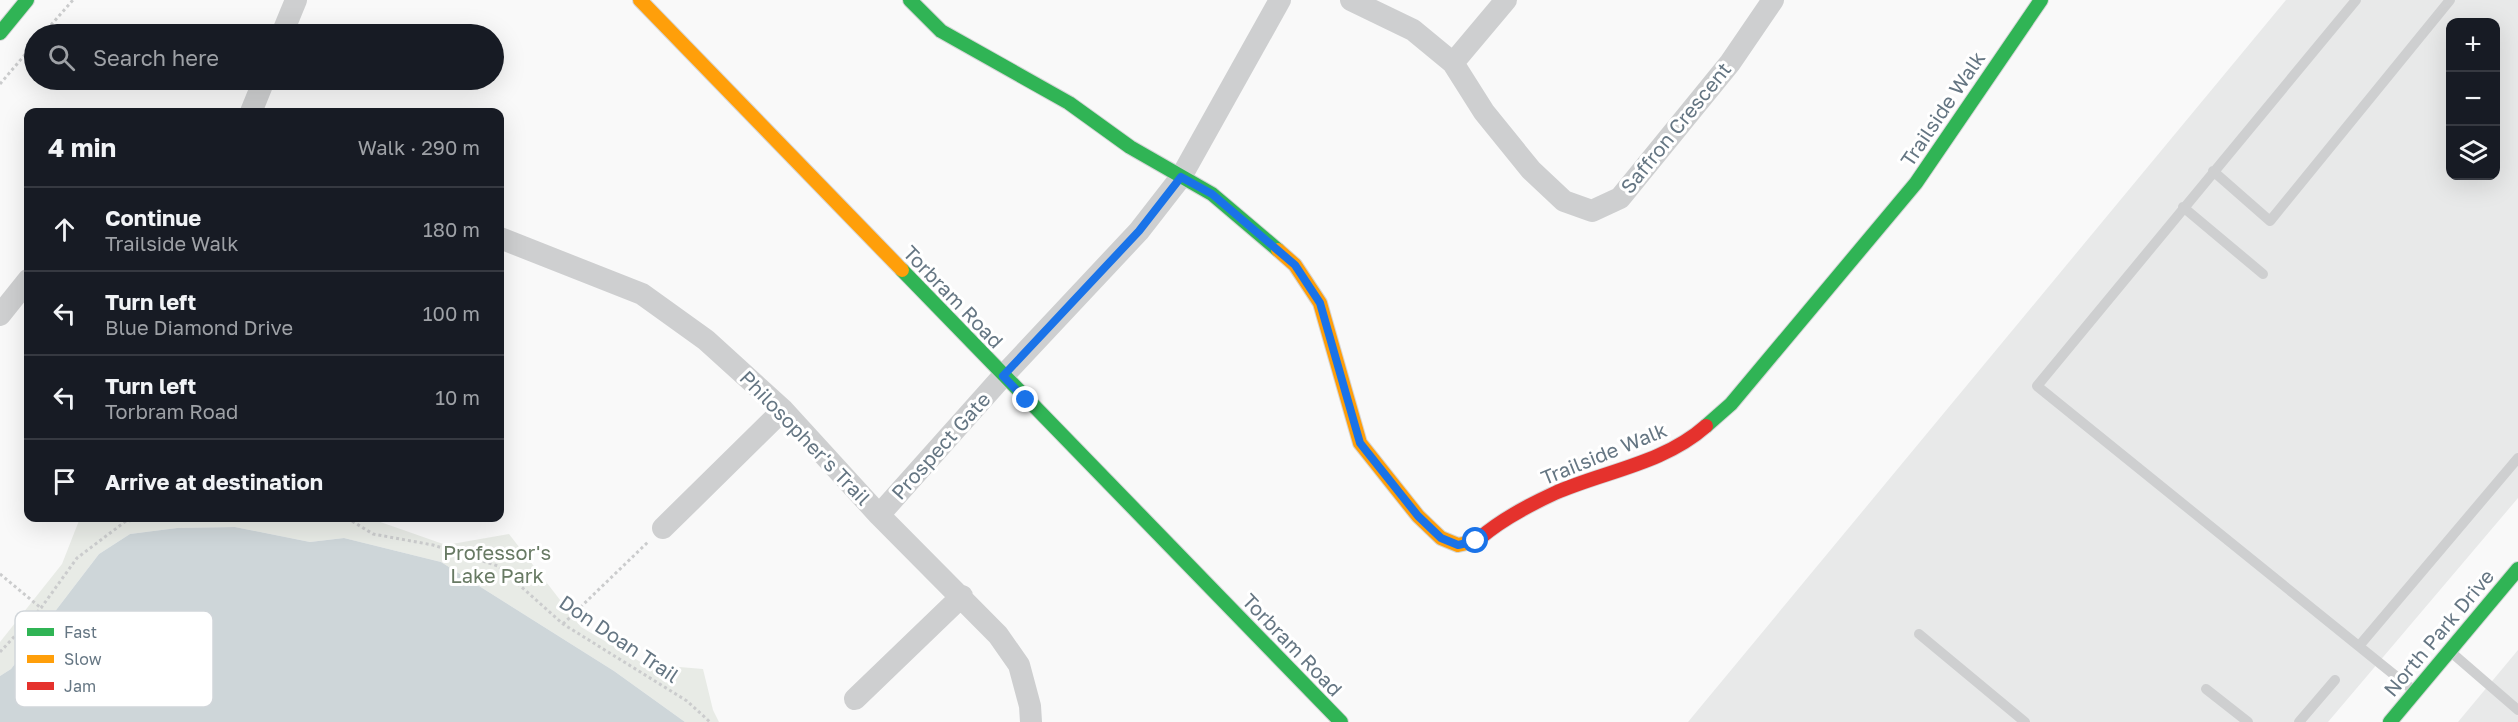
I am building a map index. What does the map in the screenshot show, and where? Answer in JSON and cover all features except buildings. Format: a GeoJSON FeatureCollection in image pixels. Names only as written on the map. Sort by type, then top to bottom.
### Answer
{"type":"FeatureCollection","features":[{"type":"Feature","properties":{"kind":"street"},"geometry":{"type":"LineString","coordinates":[[0,33],[27,0]]}},
{"type":"Feature","properties":{"kind":"street"},"geometry":{"type":"LineString","coordinates":[[286,24],[296,0]]}},
{"type":"Feature","properties":{"kind":"street","name":"Torbram Road"},"geometry":{"type":"LineString","coordinates":[[640,0],[1341,722]]}},
{"type":"Feature","properties":{"kind":"street","name":"Trailside Walk"},"geometry":{"type":"LineString","coordinates":[[910,0],[941,31],[1069,103],[1130,147],[1212,194],[1295,265],[1320,303],[1360,443],[1418,516],[1441,538],[1458,545],[1476,541],[1498,523],[1556,494],[1632,467],[1690,440],[1731,404],[1916,183],[2041,0]]}},
{"type":"Feature","properties":{"kind":"street","name":"Prospect Gate"},"geometry":{"type":"LineString","coordinates":[[879,515],[1003,376],[1139,231],[1181,177],[1280,0]]}},
{"type":"Feature","properties":{"kind":"street","name":"Saffron Crescent"},"geometry":{"type":"LineString","coordinates":[[1352,0],[1413,30],[1453,63],[1484,112],[1531,170],[1564,201],[1592,211],[1620,198],[1730,63],[1773,0]]}},
{"type":"Feature","properties":{"kind":"street"},"geometry":{"type":"LineString","coordinates":[[1453,63],[1506,0]]}},
{"type":"Feature","properties":{"kind":"street"},"geometry":{"type":"LineString","coordinates":[[253,108],[260,90]]}},
{"type":"Feature","properties":{"kind":"street","name":"Philosopher's Trail"},"geometry":{"type":"LineString","coordinates":[[504,242],[642,294],[706,340],[783,410],[879,515],[998,634],[1019,665],[1032,722]]}},
{"type":"Feature","properties":{"kind":"street"},"geometry":{"type":"LineString","coordinates":[[0,315],[24,288]]}},
{"type":"Feature","properties":{"kind":"street"},"geometry":{"type":"LineString","coordinates":[[663,528],[783,410]]}},
{"type":"Feature","properties":{"kind":"street","name":"North Park Drive"},"geometry":{"type":"LineString","coordinates":[[2390,722],[2518,569]]}},
{"type":"Feature","properties":{"kind":"street"},"geometry":{"type":"LineString","coordinates":[[855,699],[962,597]]}},
{"type":"Feature","properties":{"kind":"lane"},"geometry":{"type":"LineString","coordinates":[[2356,0],[2182,207],[2037,386],[2415,692]]}},
{"type":"Feature","properties":{"kind":"lane"},"geometry":{"type":"LineString","coordinates":[[2213,171],[2270,221],[2450,0]]}},
{"type":"Feature","properties":{"kind":"lane"},"geometry":{"type":"LineString","coordinates":[[2182,207],[2263,274]]}},
{"type":"Feature","properties":{"kind":"lane"},"geometry":{"type":"LineString","coordinates":[[2359,646],[2518,458]]}},
{"type":"Feature","properties":{"kind":"lane"},"geometry":{"type":"LineString","coordinates":[[1919,634],[2025,722]]}},
{"type":"Feature","properties":{"kind":"lane"},"geometry":{"type":"LineString","coordinates":[[2450,651],[2518,710]]}},
{"type":"Feature","properties":{"kind":"lane"},"geometry":{"type":"LineString","coordinates":[[2299,722],[2334,680]]}},
{"type":"Feature","properties":{"kind":"lane"},"geometry":{"type":"LineString","coordinates":[[2206,689],[2248,722]]}},
{"type":"Feature","properties":{"kind":"path"},"geometry":{"type":"LineString","coordinates":[[52,24],[73,0]]}},
{"type":"Feature","properties":{"kind":"path"},"geometry":{"type":"LineString","coordinates":[[0,84],[24,56]]}},
{"type":"Feature","properties":{"kind":"path"},"geometry":{"type":"LineString","coordinates":[[38,611],[77,558],[125,522]]}},
{"type":"Feature","properties":{"kind":"path","name":"Don Doan Trail"},"geometry":{"type":"LineString","coordinates":[[354,522],[373,534],[433,544],[498,566],[563,624],[687,701],[710,722]]}},
{"type":"Feature","properties":{"kind":"path"},"geometry":{"type":"LineString","coordinates":[[563,624],[663,528]]}},
{"type":"Feature","properties":{"kind":"path"},"geometry":{"type":"LineString","coordinates":[[0,574],[41,608]]}},
{"type":"Feature","properties":{"kind":"path"},"geometry":{"type":"LineString","coordinates":[[0,652],[15,636]]}},
{"type":"Feature","properties":{"kind":"shaded area"},"geometry":{"type":"Polygon","coordinates":[[[2286,0],[2518,0],[2518,498],[2328,722],[1688,722],[2286,0]]]}},
{"type":"Feature","properties":{"kind":"shaded area"},"geometry":{"type":"Polygon","coordinates":[[[235,527],[310,542],[344,538],[441,562],[614,671],[685,722],[0,722],[0,676],[15,664],[15,707],[213,707],[213,611],[55,611],[99,554],[130,534],[177,528],[235,527]]]}},
{"type":"Feature","properties":{"kind":"shaded area"},"geometry":{"type":"Polygon","coordinates":[[[2518,650],[2518,722],[2458,722],[2518,650]]]}},
{"type":"Feature","properties":{"kind":"green space","name":"Professor's Lake Park"},"geometry":{"type":"Polygon","coordinates":[[[78,522],[380,522],[446,545],[509,534],[581,627],[644,664],[703,669],[713,710],[719,722],[685,722],[614,671],[441,562],[344,538],[310,542],[235,527],[177,528],[130,534],[99,554],[55,611],[25,611],[62,564],[78,522]]]}},
{"type":"Feature","properties":{"kind":"green space","name":"Professor's Lake Park"},"geometry":{"type":"Polygon","coordinates":[[[15,623],[15,664],[0,676],[0,642],[15,623]]]}},
{"type":"Feature","properties":{"kind":"traffic: fast"},"geometry":{"type":"LineString","coordinates":[[0,33],[27,0]]}},
{"type":"Feature","properties":{"kind":"traffic: fast"},"geometry":{"type":"LineString","coordinates":[[910,0],[941,31],[1069,103],[1130,147],[1212,194],[1278,250]]}},
{"type":"Feature","properties":{"kind":"traffic: fast"},"geometry":{"type":"LineString","coordinates":[[1706,426],[1731,404],[1916,183],[2041,0]]}},
{"type":"Feature","properties":{"kind":"traffic: fast"},"geometry":{"type":"LineString","coordinates":[[902,270],[1341,722]]}},
{"type":"Feature","properties":{"kind":"traffic: fast"},"geometry":{"type":"LineString","coordinates":[[2390,722],[2518,569]]}},
{"type":"Feature","properties":{"kind":"traffic: slow"},"geometry":{"type":"LineString","coordinates":[[640,0],[902,270]]}},
{"type":"Feature","properties":{"kind":"traffic: slow"},"geometry":{"type":"LineString","coordinates":[[1278,250],[1295,265],[1320,303],[1360,443],[1418,516],[1441,538],[1458,545],[1480,538]]}},
{"type":"Feature","properties":{"kind":"traffic: jam"},"geometry":{"type":"LineString","coordinates":[[1480,538],[1535,502],[1574,485],[1653,458],[1689,439],[1706,426]]}},
{"type":"Feature","properties":{"kind":"route"},"geometry":{"type":"LineString","coordinates":[[1026,400],[1003,376],[1139,231],[1181,177],[1212,194],[1295,265],[1320,303],[1360,443],[1418,516],[1441,538],[1458,545],[1476,541]]}}]}
